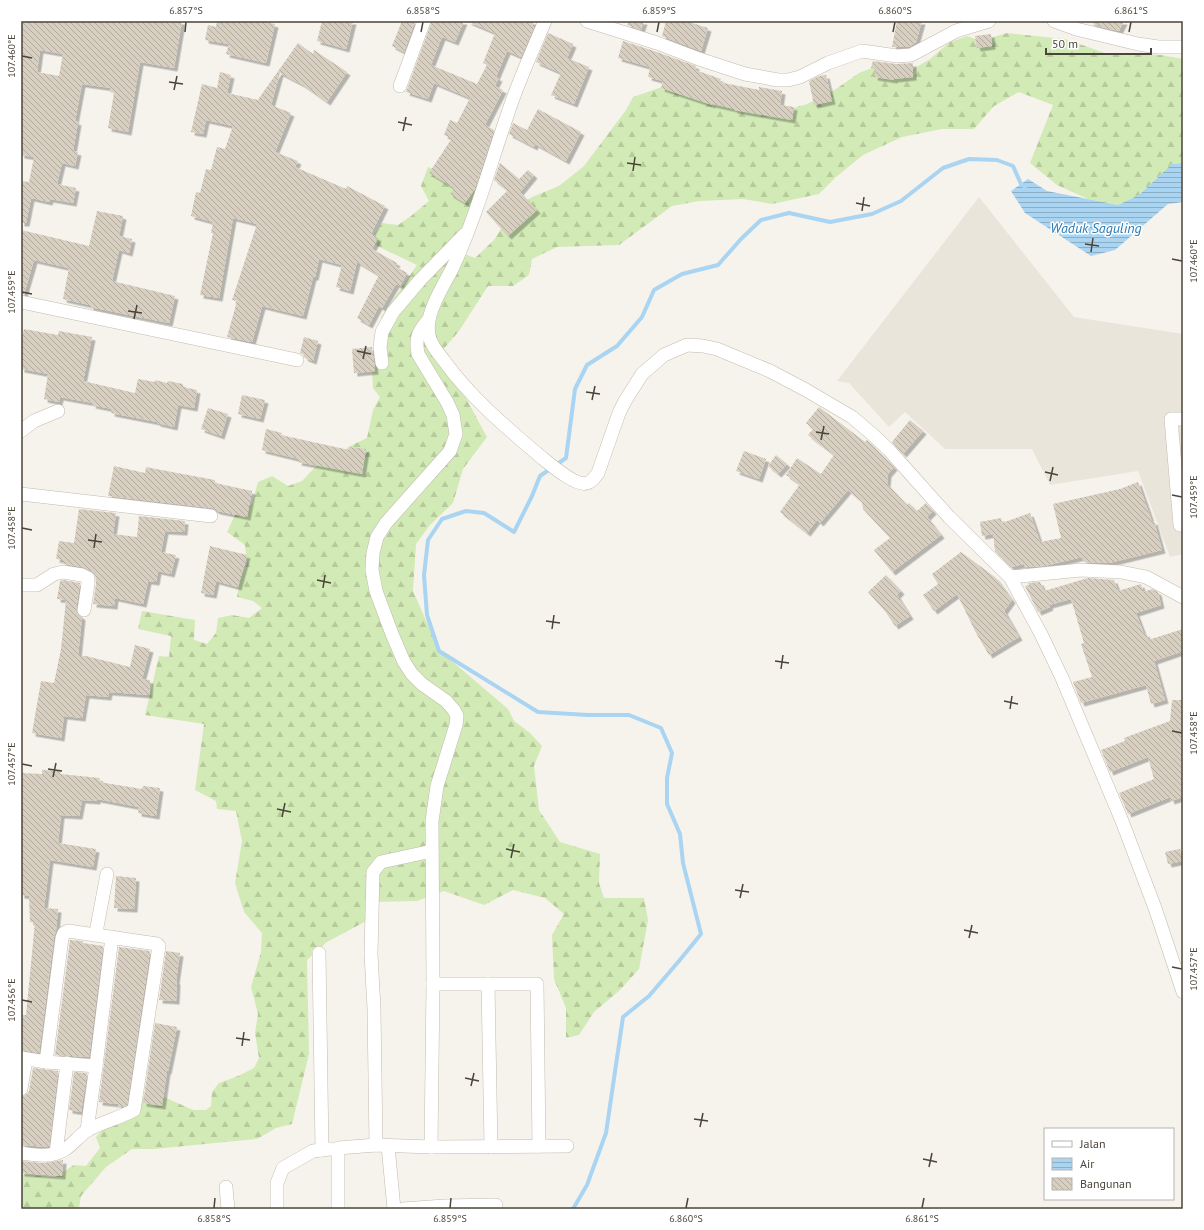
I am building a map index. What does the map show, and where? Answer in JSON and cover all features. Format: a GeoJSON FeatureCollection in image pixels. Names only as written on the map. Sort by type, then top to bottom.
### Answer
{"type":"FeatureCollection","features":[{"type":"Feature","properties":{"kind":"street"},"geometry":{"type":"LineString","coordinates":[[400,86],[424,21]]}},
{"type":"Feature","properties":{"kind":"street"},"geometry":{"type":"LineString","coordinates":[[431,1147],[433,984],[432,821],[437,786],[456,725],[457,716],[446,701],[422,684],[412,674],[404,662],[376,591],[372,570],[373,553],[377,537],[386,523],[450,451],[456,434],[453,415],[447,402],[418,354],[418,332],[428,319],[430,312],[458,256],[486,180],[518,84],[545,21]]}},
{"type":"Feature","properties":{"kind":"street"},"geometry":{"type":"LineString","coordinates":[[596,22],[745,74],[778,80],[788,80],[800,77],[828,62],[862,51],[897,56],[911,54],[956,31],[989,21]]}},
{"type":"Feature","properties":{"kind":"street"},"geometry":{"type":"LineString","coordinates":[[1054,21],[1076,29],[1138,44],[1158,47],[1183,47]]}},
{"type":"Feature","properties":{"kind":"street"},"geometry":{"type":"LineString","coordinates":[[382,363],[380,347],[382,332],[393,312],[421,278],[468,231]]}},
{"type":"Feature","properties":{"kind":"street"},"geometry":{"type":"LineString","coordinates":[[21,302],[297,360]]}},
{"type":"Feature","properties":{"kind":"street"},"geometry":{"type":"LineString","coordinates":[[428,319],[430,339],[435,349],[454,375],[484,408],[543,459],[564,475],[578,483],[589,483],[598,473],[625,401],[642,374],[664,355],[687,345],[704,346],[732,354],[770,371],[852,416],[889,450],[949,517],[1010,577],[1050,653],[1119,814],[1155,908],[1183,992]]}},
{"type":"Feature","properties":{"kind":"street"},"geometry":{"type":"LineString","coordinates":[[21,431],[34,421],[58,411]]}},
{"type":"Feature","properties":{"kind":"street"},"geometry":{"type":"LineString","coordinates":[[1180,525],[1171,420],[1183,419]]}},
{"type":"Feature","properties":{"kind":"street"},"geometry":{"type":"LineString","coordinates":[[21,494],[211,516]]}},
{"type":"Feature","properties":{"kind":"street"},"geometry":{"type":"LineString","coordinates":[[1010,577],[1081,570],[1121,572],[1146,577],[1183,597]]}},
{"type":"Feature","properties":{"kind":"street"},"geometry":{"type":"LineString","coordinates":[[21,585],[36,584],[54,574],[63,572],[82,575],[88,578],[84,610]]}},
{"type":"Feature","properties":{"kind":"street"},"geometry":{"type":"LineString","coordinates":[[394,1209],[382,1146],[371,954],[373,872],[381,862],[432,851]]}},
{"type":"Feature","properties":{"kind":"street"},"geometry":{"type":"LineString","coordinates":[[97,934],[107,874]]}},
{"type":"Feature","properties":{"kind":"street"},"geometry":{"type":"LineString","coordinates":[[21,1153],[50,1156],[64,1150],[87,1130],[132,1111],[135,1107],[159,954],[159,946],[157,944],[97,934],[68,931],[64,932],[62,936],[46,1062]]}},
{"type":"Feature","properties":{"kind":"street"},"geometry":{"type":"LineString","coordinates":[[87,1130],[112,937]]}},
{"type":"Feature","properties":{"kind":"street"},"geometry":{"type":"LineString","coordinates":[[319,954],[322,1150]]}},
{"type":"Feature","properties":{"kind":"street"},"geometry":{"type":"LineString","coordinates":[[433,984],[537,984],[539,1146]]}},
{"type":"Feature","properties":{"kind":"street"},"geometry":{"type":"LineString","coordinates":[[488,984],[491,1146]]}},
{"type":"Feature","properties":{"kind":"street"},"geometry":{"type":"LineString","coordinates":[[21,1090],[23,1059],[96,1066]]}},
{"type":"Feature","properties":{"kind":"street"},"geometry":{"type":"LineString","coordinates":[[56,1153],[67,1064]]}},
{"type":"Feature","properties":{"kind":"street"},"geometry":{"type":"LineString","coordinates":[[277,1209],[277,1183],[283,1168],[313,1151],[382,1146],[567,1146]]}},
{"type":"Feature","properties":{"kind":"street"},"geometry":{"type":"LineString","coordinates":[[338,1148],[338,1209]]}},
{"type":"Feature","properties":{"kind":"street"},"geometry":{"type":"LineString","coordinates":[[226,1187],[228,1209]]}},
{"type":"Feature","properties":{"kind":"street"},"geometry":{"type":"LineString","coordinates":[[403,1209],[444,1206],[496,1205]]}},
{"type":"Feature","properties":{"kind":"shaded area"},"geometry":{"type":"Polygon","coordinates":[[[979,197],[1074,317],[1183,334],[1183,554],[1170,557],[1138,471],[1050,485],[1032,449],[945,449],[905,412],[889,427],[849,383],[837,381],[979,197]]]}},
{"type":"Feature","properties":{"kind":"green space"},"geometry":{"type":"Polygon","coordinates":[[[1007,33],[1065,39],[1105,53],[1161,55],[1183,59],[1183,163],[1172,164],[1139,195],[1118,205],[1088,199],[1057,185],[1030,163],[1053,105],[1019,92],[994,106],[974,129],[942,129],[902,137],[863,155],[836,177],[819,194],[772,204],[743,199],[699,201],[672,206],[619,245],[557,247],[532,259],[529,275],[513,286],[488,286],[459,331],[441,352],[487,437],[463,469],[453,503],[430,525],[416,544],[413,591],[439,650],[508,709],[514,721],[530,733],[542,746],[534,766],[539,810],[560,842],[600,854],[599,883],[604,898],[644,898],[648,920],[639,969],[620,990],[594,1012],[579,1035],[566,1038],[566,1008],[554,979],[552,935],[564,914],[545,898],[513,890],[484,905],[444,891],[417,901],[373,902],[370,919],[327,942],[307,960],[309,1054],[292,1124],[276,1128],[257,1139],[154,1149],[132,1149],[106,1167],[81,1196],[79,1209],[21,1209],[21,1174],[55,1177],[74,1165],[86,1166],[100,1148],[96,1137],[107,1125],[123,1122],[131,1102],[144,1096],[164,1097],[193,1110],[206,1110],[211,1106],[212,1092],[219,1083],[254,1068],[259,1058],[255,1033],[258,1014],[251,987],[261,952],[262,933],[244,912],[235,883],[242,841],[236,811],[217,809],[216,801],[195,790],[204,724],[145,715],[159,656],[169,657],[171,636],[138,629],[142,611],[195,620],[194,640],[207,644],[216,633],[218,618],[232,615],[249,618],[262,608],[253,601],[237,597],[240,579],[247,563],[245,545],[227,532],[236,513],[252,504],[258,482],[272,476],[288,486],[302,481],[319,463],[367,438],[373,410],[380,397],[373,388],[372,371],[382,347],[381,317],[417,265],[369,242],[382,223],[398,225],[429,201],[421,186],[428,167],[490,188],[464,254],[475,258],[494,240],[515,207],[532,197],[559,186],[584,166],[626,110],[633,97],[662,87],[773,114],[807,104],[836,89],[859,73],[874,67],[913,69],[930,59],[950,42],[967,36],[980,41],[1007,33]]]}},
{"type":"Feature","properties":{"kind":"water","name":"Waduk Saguling"},"geometry":{"type":"Polygon","coordinates":[[[1183,163],[1183,202],[1168,204],[1115,250],[1091,256],[1025,213],[1011,191],[1028,179],[1047,191],[1118,205],[1139,195],[1172,164],[1183,163]]]}},
{"type":"Feature","properties":{"kind":"building"},"geometry":{"type":"Polygon","coordinates":[[[21,21],[157,21],[170,23],[170,21],[182,21],[174,68],[140,62],[128,132],[108,128],[114,93],[110,92],[111,88],[82,84],[75,121],[78,122],[73,151],[78,152],[75,166],[62,163],[57,184],[76,188],[73,203],[50,199],[49,202],[31,198],[26,223],[21,223],[21,181],[29,182],[34,157],[21,155],[21,21]],[[40,50],[37,72],[59,76],[63,54],[40,50]]]}},
{"type":"Feature","properties":{"kind":"building"},"geometry":{"type":"Polygon","coordinates":[[[217,21],[261,21],[275,24],[266,63],[226,54],[229,44],[205,40],[208,25],[216,27],[217,21]]]}},
{"type":"Feature","properties":{"kind":"building"},"geometry":{"type":"Polygon","coordinates":[[[322,21],[353,21],[346,49],[317,41],[322,21]]]}},
{"type":"Feature","properties":{"kind":"building"},"geometry":{"type":"Polygon","coordinates":[[[402,21],[415,21],[404,52],[392,46],[402,21]]]}},
{"type":"Feature","properties":{"kind":"building"},"geometry":{"type":"Polygon","coordinates":[[[432,21],[464,21],[455,42],[442,37],[431,65],[477,84],[487,65],[483,63],[495,33],[467,21],[534,21],[532,26],[534,27],[521,57],[507,51],[496,77],[499,78],[495,86],[503,90],[485,125],[494,130],[475,189],[465,203],[450,194],[454,188],[429,173],[452,138],[444,135],[450,120],[457,123],[470,98],[434,83],[428,99],[406,92],[432,21]]]}},
{"type":"Feature","properties":{"kind":"building"},"geometry":{"type":"Polygon","coordinates":[[[629,21],[644,21],[641,30],[627,25],[629,21]]]}},
{"type":"Feature","properties":{"kind":"building"},"geometry":{"type":"Polygon","coordinates":[[[666,21],[686,21],[708,28],[701,51],[662,36],[666,21]]]}},
{"type":"Feature","properties":{"kind":"building"},"geometry":{"type":"Polygon","coordinates":[[[897,21],[922,21],[916,42],[909,47],[892,47],[897,21]]]}},
{"type":"Feature","properties":{"kind":"building"},"geometry":{"type":"Polygon","coordinates":[[[1089,21],[1124,21],[1119,31],[1101,27],[1089,21]]]}},
{"type":"Feature","properties":{"kind":"building"},"geometry":{"type":"Polygon","coordinates":[[[548,33],[573,44],[567,58],[589,67],[574,104],[551,95],[561,73],[536,62],[548,33]]]}},
{"type":"Feature","properties":{"kind":"building"},"geometry":{"type":"Polygon","coordinates":[[[991,34],[992,46],[977,48],[975,36],[991,34]]]}},
{"type":"Feature","properties":{"kind":"building"},"geometry":{"type":"Polygon","coordinates":[[[623,41],[696,66],[695,70],[721,79],[719,82],[759,90],[759,87],[782,91],[780,105],[794,107],[792,120],[712,105],[661,88],[663,81],[648,77],[650,67],[618,58],[623,41]]]}},
{"type":"Feature","properties":{"kind":"building"},"geometry":{"type":"Polygon","coordinates":[[[298,43],[313,54],[314,50],[347,72],[327,102],[303,85],[280,73],[271,105],[291,113],[275,152],[298,161],[295,167],[346,189],[347,186],[385,206],[371,234],[378,238],[372,249],[397,263],[395,266],[407,273],[400,286],[396,284],[382,308],[379,306],[369,325],[357,318],[379,275],[357,262],[350,291],[336,287],[342,265],[319,259],[303,316],[262,306],[252,342],[227,337],[237,301],[232,300],[257,224],[233,218],[219,298],[200,295],[213,233],[211,233],[213,222],[191,216],[196,192],[200,193],[206,169],[211,170],[217,147],[225,149],[233,126],[206,120],[203,134],[191,132],[202,84],[217,88],[220,72],[231,75],[227,93],[258,100],[298,43]]]}},
{"type":"Feature","properties":{"kind":"building"},"geometry":{"type":"Polygon","coordinates":[[[873,61],[896,64],[913,63],[913,77],[894,80],[874,77],[876,69],[871,68],[873,61]]]}},
{"type":"Feature","properties":{"kind":"building"},"geometry":{"type":"Polygon","coordinates":[[[826,75],[832,101],[814,105],[809,81],[819,76],[826,75]]]}},
{"type":"Feature","properties":{"kind":"building"},"geometry":{"type":"Polygon","coordinates":[[[538,109],[581,132],[566,161],[535,144],[534,147],[509,134],[513,123],[527,130],[538,109]]]}},
{"type":"Feature","properties":{"kind":"building"},"geometry":{"type":"Polygon","coordinates":[[[500,163],[519,179],[528,170],[534,175],[520,192],[537,210],[508,236],[486,212],[507,191],[494,180],[500,163]]]}},
{"type":"Feature","properties":{"kind":"building"},"geometry":{"type":"Polygon","coordinates":[[[97,211],[123,216],[119,236],[132,239],[129,253],[119,250],[112,281],[175,296],[169,323],[90,307],[90,305],[63,299],[69,268],[34,260],[24,294],[21,294],[21,230],[89,246],[97,211]]]}},
{"type":"Feature","properties":{"kind":"building"},"geometry":{"type":"Polygon","coordinates":[[[24,329],[58,335],[59,331],[92,337],[83,381],[135,393],[138,379],[155,382],[155,380],[167,383],[168,381],[183,384],[183,387],[197,390],[194,408],[178,405],[174,427],[111,413],[112,409],[92,405],[93,403],[60,397],[59,402],[44,399],[48,374],[21,369],[21,342],[24,329]]]}},
{"type":"Feature","properties":{"kind":"building"},"geometry":{"type":"Polygon","coordinates":[[[304,337],[318,341],[313,361],[305,358],[303,354],[300,353],[304,337]]]}},
{"type":"Feature","properties":{"kind":"building"},"geometry":{"type":"Polygon","coordinates":[[[372,347],[375,371],[354,373],[352,349],[372,347]]]}},
{"type":"Feature","properties":{"kind":"building"},"geometry":{"type":"Polygon","coordinates":[[[242,395],[265,400],[260,419],[238,414],[242,395]]]}},
{"type":"Feature","properties":{"kind":"building"},"geometry":{"type":"Polygon","coordinates":[[[819,407],[865,442],[867,440],[894,467],[888,474],[887,484],[907,505],[909,503],[917,511],[926,503],[933,511],[927,517],[941,535],[892,572],[874,550],[890,538],[863,509],[862,502],[848,490],[820,523],[817,520],[807,533],[780,512],[800,484],[786,475],[797,458],[821,474],[834,455],[808,435],[813,429],[806,423],[819,407]]]}},
{"type":"Feature","properties":{"kind":"building"},"geometry":{"type":"Polygon","coordinates":[[[208,408],[228,414],[221,436],[201,429],[208,408]]]}},
{"type":"Feature","properties":{"kind":"building"},"geometry":{"type":"Polygon","coordinates":[[[910,420],[923,431],[903,454],[892,442],[910,420]]]}},
{"type":"Feature","properties":{"kind":"building"},"geometry":{"type":"Polygon","coordinates":[[[266,429],[282,433],[281,435],[349,450],[349,447],[366,449],[362,474],[298,462],[299,459],[262,450],[266,429]]]}},
{"type":"Feature","properties":{"kind":"building"},"geometry":{"type":"Polygon","coordinates":[[[744,451],[766,459],[759,479],[736,471],[744,451]]]}},
{"type":"Feature","properties":{"kind":"building"},"geometry":{"type":"Polygon","coordinates":[[[776,455],[787,464],[778,474],[768,466],[776,455]]]}},
{"type":"Feature","properties":{"kind":"building"},"geometry":{"type":"Polygon","coordinates":[[[114,466],[145,473],[146,467],[215,480],[215,483],[252,491],[247,517],[217,511],[212,508],[108,496],[114,466]]]}},
{"type":"Feature","properties":{"kind":"building"},"geometry":{"type":"Polygon","coordinates":[[[1138,482],[1152,522],[1154,521],[1162,550],[1109,563],[1084,562],[1082,557],[1044,566],[1025,567],[1024,564],[1011,567],[995,551],[993,534],[982,536],[980,522],[1001,518],[1002,523],[1030,513],[1040,542],[1061,538],[1053,504],[1120,489],[1138,482]]]}},
{"type":"Feature","properties":{"kind":"building"},"geometry":{"type":"Polygon","coordinates":[[[79,509],[116,513],[113,534],[137,537],[139,516],[185,521],[184,532],[165,531],[161,552],[176,555],[171,574],[158,571],[156,582],[148,581],[143,604],[115,598],[114,606],[93,604],[96,584],[95,573],[83,567],[63,564],[63,560],[56,559],[59,541],[74,543],[79,509]]]}},
{"type":"Feature","properties":{"kind":"building"},"geometry":{"type":"Polygon","coordinates":[[[210,546],[247,555],[238,587],[216,581],[213,595],[201,593],[210,546]]]}},
{"type":"Feature","properties":{"kind":"building"},"geometry":{"type":"Polygon","coordinates":[[[961,552],[996,578],[1012,600],[1004,611],[1019,637],[989,655],[976,633],[957,594],[934,611],[923,595],[938,584],[932,574],[961,552]]]}},
{"type":"Feature","properties":{"kind":"building"},"geometry":{"type":"Polygon","coordinates":[[[886,575],[901,591],[897,595],[910,616],[895,626],[885,611],[868,592],[886,575]]]}},
{"type":"Feature","properties":{"kind":"building"},"geometry":{"type":"Polygon","coordinates":[[[1088,578],[1114,580],[1118,591],[1141,584],[1143,592],[1152,589],[1158,592],[1161,605],[1136,613],[1144,634],[1146,633],[1148,640],[1183,629],[1183,651],[1154,661],[1165,700],[1151,704],[1146,685],[1081,703],[1073,682],[1092,677],[1081,644],[1084,643],[1071,599],[1049,605],[1050,607],[1038,612],[1025,586],[1029,585],[1028,583],[1040,582],[1044,591],[1088,578]]]}},
{"type":"Feature","properties":{"kind":"building"},"geometry":{"type":"Polygon","coordinates":[[[63,580],[80,583],[76,609],[77,613],[82,617],[78,656],[86,656],[130,667],[135,645],[150,649],[142,679],[150,680],[149,695],[109,692],[108,697],[86,695],[82,718],[64,716],[61,738],[32,733],[41,681],[54,683],[61,649],[66,600],[57,599],[60,581],[63,580]]]}},
{"type":"Feature","properties":{"kind":"building"},"geometry":{"type":"Polygon","coordinates":[[[1172,700],[1183,700],[1183,797],[1171,801],[1170,797],[1128,814],[1119,793],[1154,779],[1148,757],[1110,772],[1101,750],[1125,741],[1124,738],[1170,721],[1172,700]]]}},
{"type":"Feature","properties":{"kind":"building"},"geometry":{"type":"Polygon","coordinates":[[[42,770],[61,771],[60,774],[100,778],[99,782],[142,789],[143,786],[160,788],[156,816],[138,813],[139,807],[97,799],[97,801],[82,800],[79,816],[61,815],[58,843],[96,849],[93,867],[50,860],[44,908],[58,909],[39,1053],[21,1050],[21,1015],[26,1015],[35,922],[30,922],[29,896],[21,895],[21,797],[22,773],[42,774],[42,770]]]}},
{"type":"Feature","properties":{"kind":"building"},"geometry":{"type":"Polygon","coordinates":[[[1180,849],[1183,861],[1168,864],[1165,852],[1180,849]]]}},
{"type":"Feature","properties":{"kind":"building"},"geometry":{"type":"Polygon","coordinates":[[[116,876],[136,878],[134,909],[114,908],[116,876]]]}},
{"type":"Feature","properties":{"kind":"building"},"geometry":{"type":"Polygon","coordinates":[[[70,940],[83,941],[83,943],[103,946],[89,1057],[55,1055],[70,940]]]}},
{"type":"Feature","properties":{"kind":"building"},"geometry":{"type":"Polygon","coordinates":[[[119,947],[150,951],[127,1105],[123,1107],[118,1106],[118,1104],[99,1102],[119,947]]]}},
{"type":"Feature","properties":{"kind":"building"},"geometry":{"type":"Polygon","coordinates":[[[166,951],[180,953],[176,981],[176,1001],[159,1000],[166,951]]]}},
{"type":"Feature","properties":{"kind":"building"},"geometry":{"type":"Polygon","coordinates":[[[155,1023],[177,1027],[167,1071],[162,1106],[143,1103],[155,1023]]]}},
{"type":"Feature","properties":{"kind":"building"},"geometry":{"type":"Polygon","coordinates":[[[33,1068],[58,1071],[49,1147],[21,1145],[23,1109],[21,1108],[21,1097],[29,1091],[33,1068]]]}},
{"type":"Feature","properties":{"kind":"building"},"geometry":{"type":"Polygon","coordinates":[[[74,1072],[87,1073],[81,1112],[69,1110],[74,1072]]]}},
{"type":"Feature","properties":{"kind":"building"},"geometry":{"type":"Polygon","coordinates":[[[63,1160],[62,1176],[21,1173],[21,1161],[43,1163],[63,1160]]]}},
{"type":"Feature","properties":{"kind":"waterway"},"geometry":{"type":"LineString","coordinates":[[573,1209],[587,1185],[606,1133],[623,1017],[649,996],[701,934],[683,863],[680,834],[667,804],[667,778],[672,753],[661,728],[629,715],[588,715],[538,712],[439,651],[427,615],[424,575],[428,540],[442,519],[466,511],[484,513],[514,532],[540,476],[566,458],[575,389],[587,365],[617,346],[642,317],[654,290],[682,274],[718,265],[741,239],[761,220],[789,213],[830,222],[872,214],[901,201],[943,168],[969,159],[997,160],[1013,166],[1021,184],[1025,187]]}}]}
